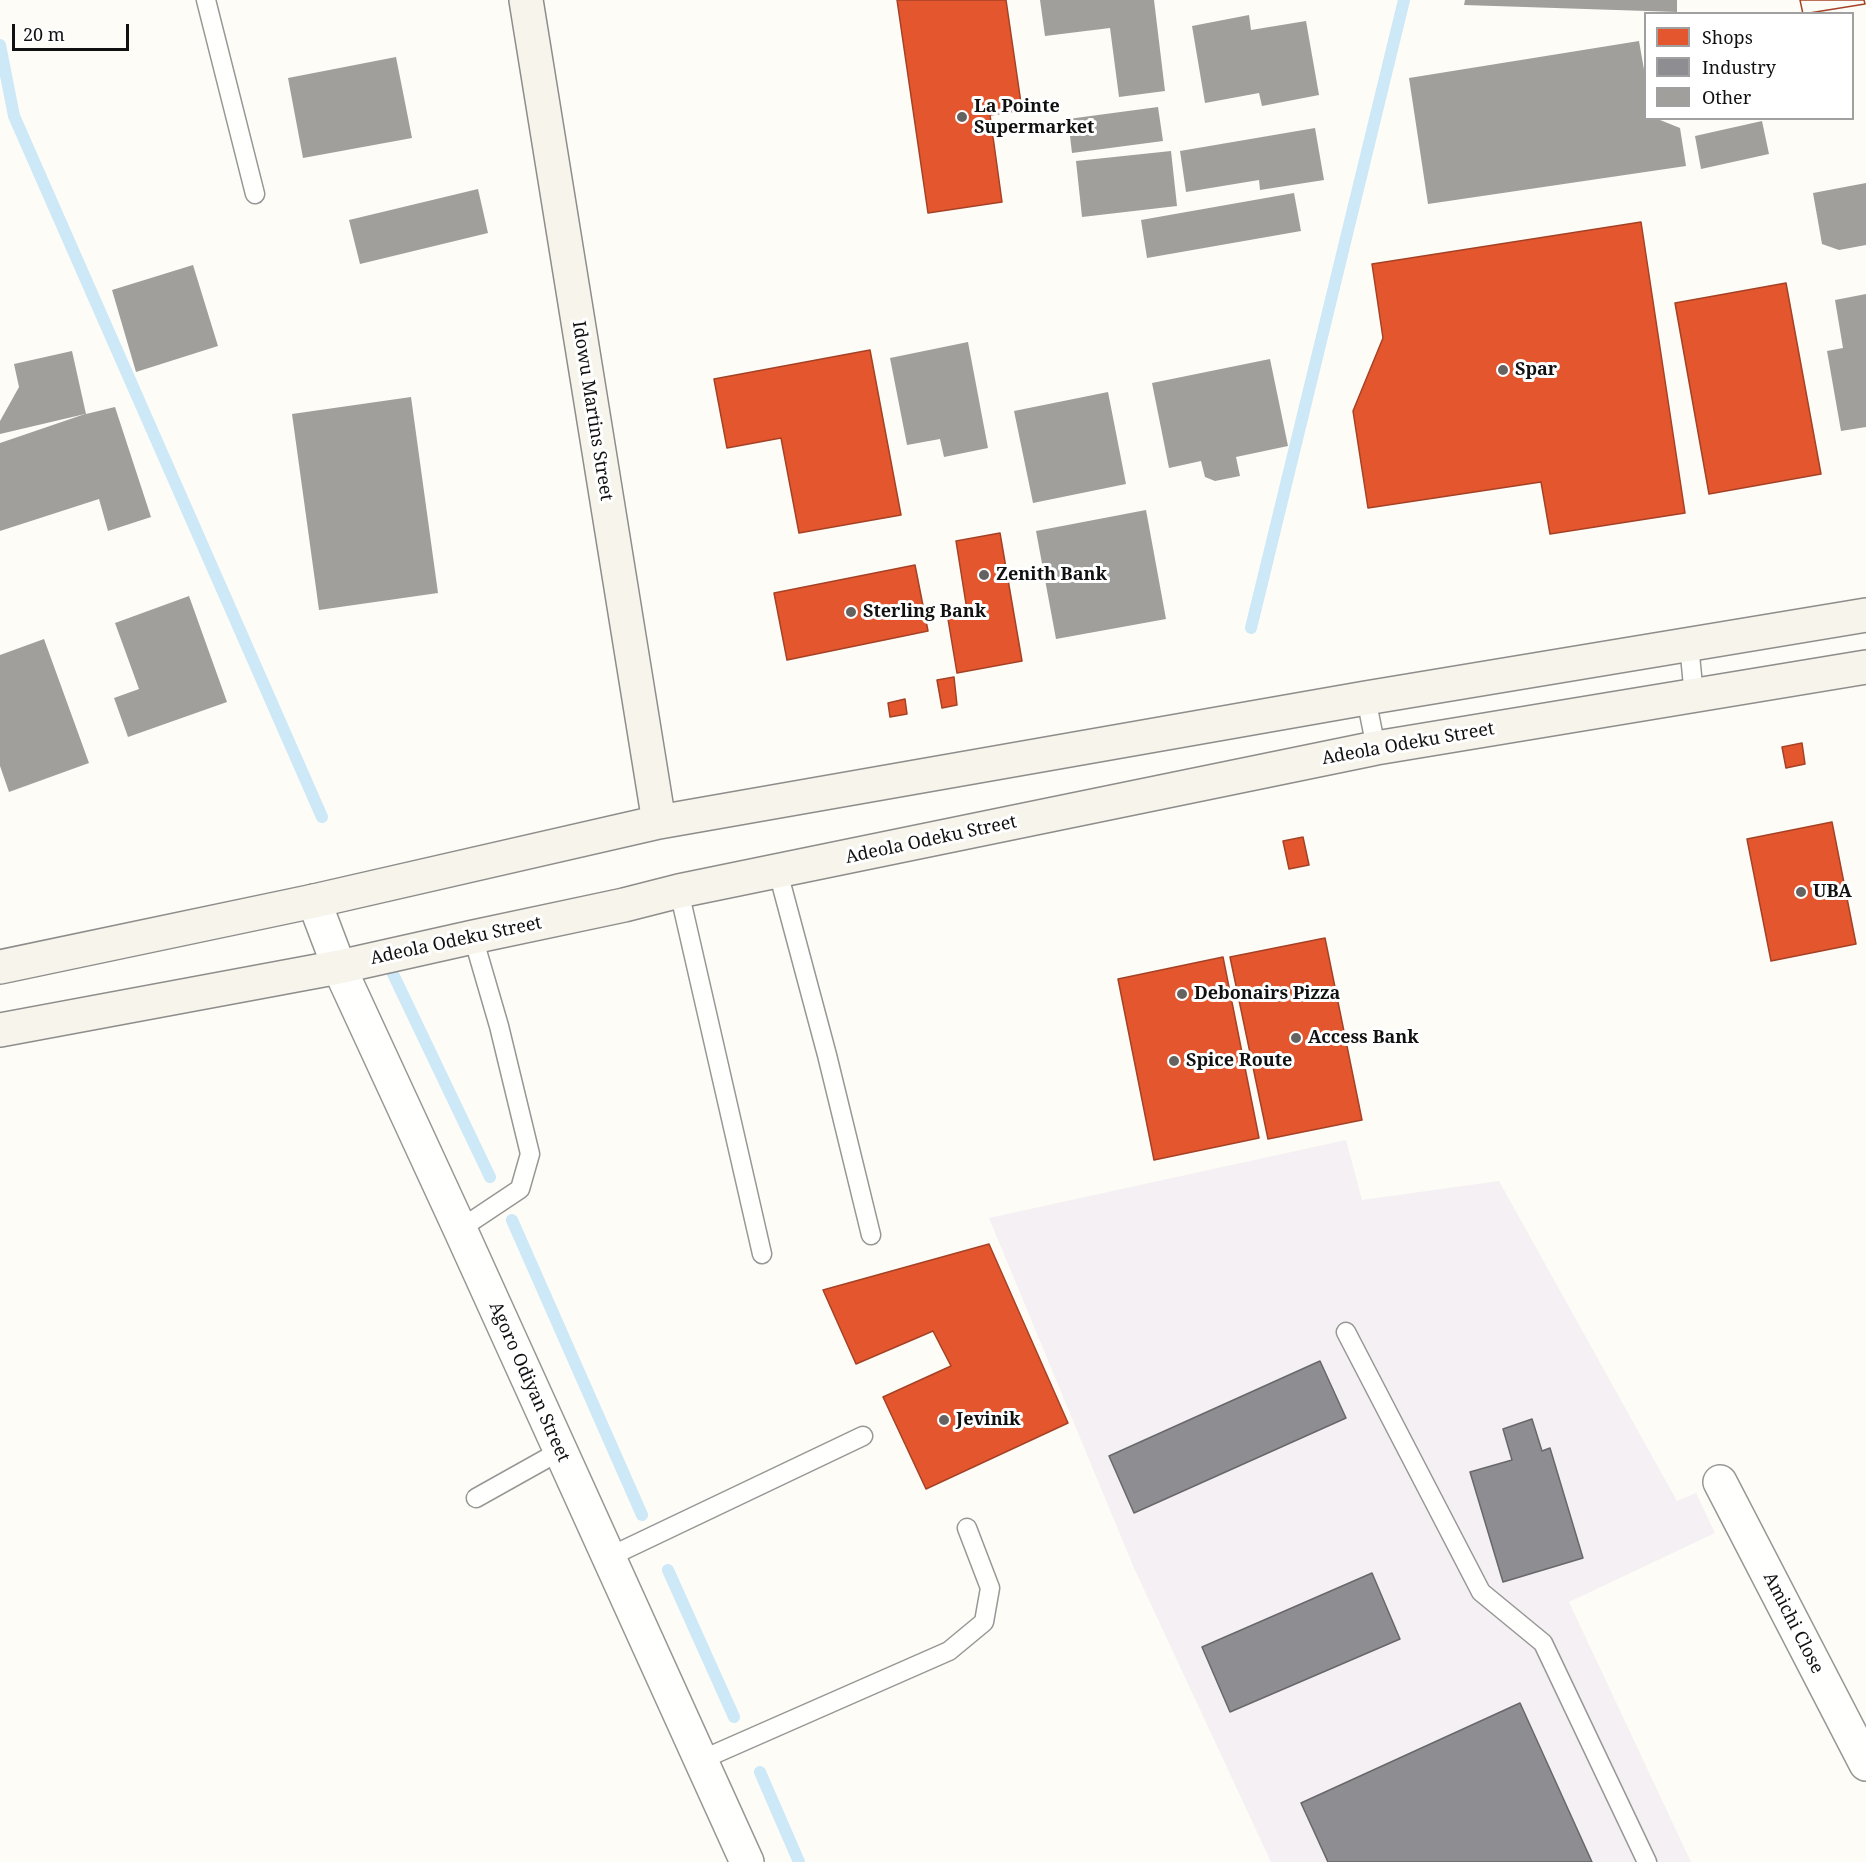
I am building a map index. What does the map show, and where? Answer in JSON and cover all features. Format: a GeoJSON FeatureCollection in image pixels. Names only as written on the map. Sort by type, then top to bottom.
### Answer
{"type":"FeatureCollection","features":[{"type":"Feature","properties":{"kind":"main road","name":"Idowu Martins Street"},"geometry":{"type":"LineString","coordinates":[[526,0],[659,822]]}},
{"type":"Feature","properties":{"kind":"main road"},"geometry":{"type":"LineString","coordinates":[[0,967],[314,901],[659,822],[1366,698],[1866,615]]}},
{"type":"Feature","properties":{"kind":"main road","name":"Adeola Odeku Street"},"geometry":{"type":"LineString","coordinates":[[0,1030],[339,967],[679,891],[1376,748],[1866,667]]}},
{"type":"Feature","properties":{"kind":"street","name":"Agoro Odiyan Street"},"geometry":{"type":"LineString","coordinates":[[314,901],[339,967],[747,1862]]}},
{"type":"Feature","properties":{"kind":"street","name":"Amichi Close"},"geometry":{"type":"LineString","coordinates":[[1720,1482],[1866,1764]]}},
{"type":"Feature","properties":{"kind":"lane"},"geometry":{"type":"LineString","coordinates":[[206,0],[255,194]]}},
{"type":"Feature","properties":{"kind":"lane"},"geometry":{"type":"LineString","coordinates":[[1689,645],[1694,696]]}},
{"type":"Feature","properties":{"kind":"lane"},"geometry":{"type":"LineString","coordinates":[[1366,698],[1376,748]]}},
{"type":"Feature","properties":{"kind":"lane"},"geometry":{"type":"LineString","coordinates":[[778,872],[827,1055],[871,1235]]}},
{"type":"Feature","properties":{"kind":"lane"},"geometry":{"type":"LineString","coordinates":[[679,891],[762,1254]]}},
{"type":"Feature","properties":{"kind":"lane"},"geometry":{"type":"LineString","coordinates":[[460,1229],[520,1189],[530,1154],[499,1026],[473,936]]}},
{"type":"Feature","properties":{"kind":"lane"},"geometry":{"type":"LineString","coordinates":[[1346,1332],[1481,1592],[1543,1643],[1647,1862]]}},
{"type":"Feature","properties":{"kind":"lane"},"geometry":{"type":"LineString","coordinates":[[609,1557],[862,1436]]}},
{"type":"Feature","properties":{"kind":"lane"},"geometry":{"type":"LineString","coordinates":[[476,1498],[560,1451]]}},
{"type":"Feature","properties":{"kind":"lane"},"geometry":{"type":"LineString","coordinates":[[701,1760],[948,1651],[984,1622],[990,1588],[967,1528]]}},
{"type":"Feature","properties":{"kind":"shaded area"},"geometry":{"type":"Polygon","coordinates":[[[1346,1140],[1362,1200],[1499,1181],[1677,1501],[1696,1493],[1715,1533],[1569,1602],[1691,1862],[1271,1862],[1134,1568],[989,1218],[1346,1140]]]}},
{"type":"Feature","properties":{"kind":"building: Shops","name":"La Pointe Supermarket"},"geometry":{"type":"Polygon","coordinates":[[[897,0],[1006,0],[1022,110],[990,115],[1002,202],[928,213],[897,0]]]}},
{"type":"Feature","properties":{"kind":"building: Shops"},"geometry":{"type":"Polygon","coordinates":[[[1800,0],[1864,0],[1865,4],[1815,12],[1803,12],[1800,0]]]}},
{"type":"Feature","properties":{"kind":"building: Shops"},"geometry":{"type":"Polygon","coordinates":[[[1800,0],[1864,0],[1865,4],[1815,12],[1803,12],[1800,0]]]}},
{"type":"Feature","properties":{"kind":"building: Shops"},"geometry":{"type":"Polygon","coordinates":[[[1641,222],[1685,513],[1550,534],[1541,482],[1368,508],[1353,411],[1383,338],[1372,264],[1641,222]]]}},
{"type":"Feature","properties":{"kind":"building: Shops"},"geometry":{"type":"Polygon","coordinates":[[[1786,283],[1821,474],[1709,494],[1675,303],[1786,283]]]}},
{"type":"Feature","properties":{"kind":"building: Shops"},"geometry":{"type":"Polygon","coordinates":[[[870,350],[901,515],[799,533],[781,438],[727,448],[714,379],[870,350]]]}},
{"type":"Feature","properties":{"kind":"building: Shops","name":"Zenith Bank"},"geometry":{"type":"Polygon","coordinates":[[[1000,533],[1022,661],[957,673],[947,613],[967,610],[956,541],[1000,533]]]}},
{"type":"Feature","properties":{"kind":"building: Shops","name":"Sterling Bank"},"geometry":{"type":"Polygon","coordinates":[[[915,565],[928,631],[787,660],[774,593],[915,565]]]}},
{"type":"Feature","properties":{"kind":"building: Shops"},"geometry":{"type":"Polygon","coordinates":[[[954,677],[957,705],[942,708],[937,680],[954,677]]]}},
{"type":"Feature","properties":{"kind":"building: Shops"},"geometry":{"type":"Polygon","coordinates":[[[905,699],[907,714],[890,717],[888,703],[905,699]]]}},
{"type":"Feature","properties":{"kind":"building: Shops"},"geometry":{"type":"Polygon","coordinates":[[[1802,743],[1805,764],[1786,768],[1782,747],[1802,743]]]}},
{"type":"Feature","properties":{"kind":"building: Shops","name":"UBA"},"geometry":{"type":"Polygon","coordinates":[[[1832,822],[1856,944],[1771,961],[1747,839],[1832,822]]]}},
{"type":"Feature","properties":{"kind":"building: Shops"},"geometry":{"type":"Polygon","coordinates":[[[1303,837],[1309,865],[1289,869],[1283,841],[1303,837]]]}},
{"type":"Feature","properties":{"kind":"building: Shops","name":"Access Bank"},"geometry":{"type":"Polygon","coordinates":[[[1325,938],[1362,1120],[1268,1139],[1230,957],[1325,938]]]}},
{"type":"Feature","properties":{"kind":"building: Shops"},"geometry":{"type":"Polygon","coordinates":[[[1223,957],[1259,1138],[1154,1160],[1118,979],[1223,957]]]}},
{"type":"Feature","properties":{"kind":"building: Shops"},"geometry":{"type":"Polygon","coordinates":[[[989,1244],[1068,1423],[926,1489],[883,1397],[951,1366],[933,1331],[856,1364],[823,1290],[989,1244]]]}},
{"type":"Feature","properties":{"kind":"building: Industry"},"geometry":{"type":"Polygon","coordinates":[[[1320,1361],[1346,1418],[1134,1513],[1109,1456],[1320,1361]]]}},
{"type":"Feature","properties":{"kind":"building: Industry"},"geometry":{"type":"Polygon","coordinates":[[[1532,1419],[1542,1451],[1550,1448],[1583,1558],[1503,1582],[1470,1472],[1512,1460],[1503,1429],[1532,1419]]]}},
{"type":"Feature","properties":{"kind":"building: Industry"},"geometry":{"type":"Polygon","coordinates":[[[1372,1573],[1400,1639],[1230,1712],[1202,1647],[1372,1573]]]}},
{"type":"Feature","properties":{"kind":"building: Industry"},"geometry":{"type":"Polygon","coordinates":[[[1520,1703],[1592,1862],[1328,1862],[1301,1803],[1520,1703]]]}},
{"type":"Feature","properties":{"kind":"building: Other"},"geometry":{"type":"Polygon","coordinates":[[[1040,0],[1154,0],[1165,91],[1119,97],[1110,28],[1045,36],[1040,0]]]}},
{"type":"Feature","properties":{"kind":"building: Other"},"geometry":{"type":"Polygon","coordinates":[[[1465,0],[1677,0],[1677,12],[1464,5],[1465,0]]]}},
{"type":"Feature","properties":{"kind":"building: Other"},"geometry":{"type":"Polygon","coordinates":[[[1249,15],[1251,30],[1306,21],[1319,95],[1262,106],[1259,93],[1205,103],[1192,26],[1249,15]]]}},
{"type":"Feature","properties":{"kind":"building: Other"},"geometry":{"type":"Polygon","coordinates":[[[1639,41],[1644,70],[1644,120],[1660,120],[1680,128],[1686,166],[1428,204],[1409,78],[1639,41]]]}},
{"type":"Feature","properties":{"kind":"building: Other"},"geometry":{"type":"Polygon","coordinates":[[[396,57],[412,138],[303,158],[288,78],[396,57]]]}},
{"type":"Feature","properties":{"kind":"building: Other"},"geometry":{"type":"Polygon","coordinates":[[[1158,107],[1163,141],[1072,153],[1068,119],[1158,107]]]}},
{"type":"Feature","properties":{"kind":"building: Other"},"geometry":{"type":"Polygon","coordinates":[[[1762,121],[1769,154],[1701,169],[1695,136],[1762,121]]]}},
{"type":"Feature","properties":{"kind":"building: Other"},"geometry":{"type":"Polygon","coordinates":[[[1315,128],[1324,180],[1260,190],[1259,180],[1186,192],[1180,151],[1315,128]]]}},
{"type":"Feature","properties":{"kind":"building: Other"},"geometry":{"type":"Polygon","coordinates":[[[1171,151],[1177,206],[1082,217],[1076,161],[1171,151]]]}},
{"type":"Feature","properties":{"kind":"building: Other"},"geometry":{"type":"Polygon","coordinates":[[[1866,183],[1866,245],[1839,250],[1822,244],[1813,193],[1866,183]]]}},
{"type":"Feature","properties":{"kind":"building: Other"},"geometry":{"type":"Polygon","coordinates":[[[478,189],[488,233],[360,264],[349,220],[478,189]]]}},
{"type":"Feature","properties":{"kind":"building: Other"},"geometry":{"type":"Polygon","coordinates":[[[1294,193],[1301,231],[1147,258],[1141,220],[1294,193]]]}},
{"type":"Feature","properties":{"kind":"building: Other"},"geometry":{"type":"Polygon","coordinates":[[[193,265],[218,346],[136,372],[112,290],[193,265]]]}},
{"type":"Feature","properties":{"kind":"building: Other"},"geometry":{"type":"Polygon","coordinates":[[[1866,294],[1866,427],[1841,431],[1827,351],[1843,348],[1835,300],[1866,294]]]}},
{"type":"Feature","properties":{"kind":"building: Other"},"geometry":{"type":"Polygon","coordinates":[[[968,342],[988,448],[944,457],[940,439],[907,445],[890,358],[968,342]]]}},
{"type":"Feature","properties":{"kind":"building: Other"},"geometry":{"type":"Polygon","coordinates":[[[72,351],[86,414],[115,407],[151,517],[108,531],[99,499],[0,531],[0,443],[85,414],[0,434],[0,421],[19,387],[14,364],[72,351]]]}},
{"type":"Feature","properties":{"kind":"building: Other"},"geometry":{"type":"Polygon","coordinates":[[[1270,359],[1288,446],[1236,457],[1240,476],[1215,481],[1205,477],[1201,461],[1169,468],[1152,383],[1270,359]]]}},
{"type":"Feature","properties":{"kind":"building: Other"},"geometry":{"type":"Polygon","coordinates":[[[1108,392],[1126,484],[1033,503],[1014,411],[1108,392]]]}},
{"type":"Feature","properties":{"kind":"building: Other"},"geometry":{"type":"Polygon","coordinates":[[[411,397],[438,593],[319,610],[292,414],[411,397]]]}},
{"type":"Feature","properties":{"kind":"building: Other"},"geometry":{"type":"Polygon","coordinates":[[[1146,510],[1166,619],[1056,639],[1036,531],[1146,510]]]}},
{"type":"Feature","properties":{"kind":"building: Other"},"geometry":{"type":"Polygon","coordinates":[[[189,596],[227,702],[128,737],[114,698],[139,689],[115,623],[189,596]]]}},
{"type":"Feature","properties":{"kind":"building: Other"},"geometry":{"type":"Polygon","coordinates":[[[44,639],[89,763],[9,792],[0,766],[0,655],[44,639]]]}},
{"type":"Feature","properties":{"kind":"waterway"},"geometry":{"type":"LineString","coordinates":[[1251,628],[1404,0]]}},
{"type":"Feature","properties":{"kind":"waterway"},"geometry":{"type":"LineString","coordinates":[[0,45],[14,116],[322,817]]}},
{"type":"Feature","properties":{"kind":"waterway"},"geometry":{"type":"LineString","coordinates":[[393,974],[490,1177]]}},
{"type":"Feature","properties":{"kind":"waterway"},"geometry":{"type":"LineString","coordinates":[[512,1220],[642,1515]]}},
{"type":"Feature","properties":{"kind":"waterway"},"geometry":{"type":"LineString","coordinates":[[668,1570],[734,1717]]}},
{"type":"Feature","properties":{"kind":"waterway"},"geometry":{"type":"LineString","coordinates":[[760,1772],[799,1862]]}},
{"type":"Feature","properties":{"kind":"place","name":"La Pointe Supermarket"},"geometry":{"type":"Point","coordinates":[962,117]}},
{"type":"Feature","properties":{"kind":"place","name":"Spar"},"geometry":{"type":"Point","coordinates":[1503,370]}},
{"type":"Feature","properties":{"kind":"place","name":"Zenith Bank"},"geometry":{"type":"Point","coordinates":[984,575]}},
{"type":"Feature","properties":{"kind":"place","name":"Sterling Bank"},"geometry":{"type":"Point","coordinates":[851,612]}},
{"type":"Feature","properties":{"kind":"place","name":"UBA"},"geometry":{"type":"Point","coordinates":[1801,892]}},
{"type":"Feature","properties":{"kind":"place","name":"Debonairs Pizza"},"geometry":{"type":"Point","coordinates":[1182,994]}},
{"type":"Feature","properties":{"kind":"place","name":"Access Bank"},"geometry":{"type":"Point","coordinates":[1296,1038]}},
{"type":"Feature","properties":{"kind":"place","name":"Spice Route"},"geometry":{"type":"Point","coordinates":[1174,1061]}},
{"type":"Feature","properties":{"kind":"place","name":"Jevinik"},"geometry":{"type":"Point","coordinates":[944,1420]}}]}
